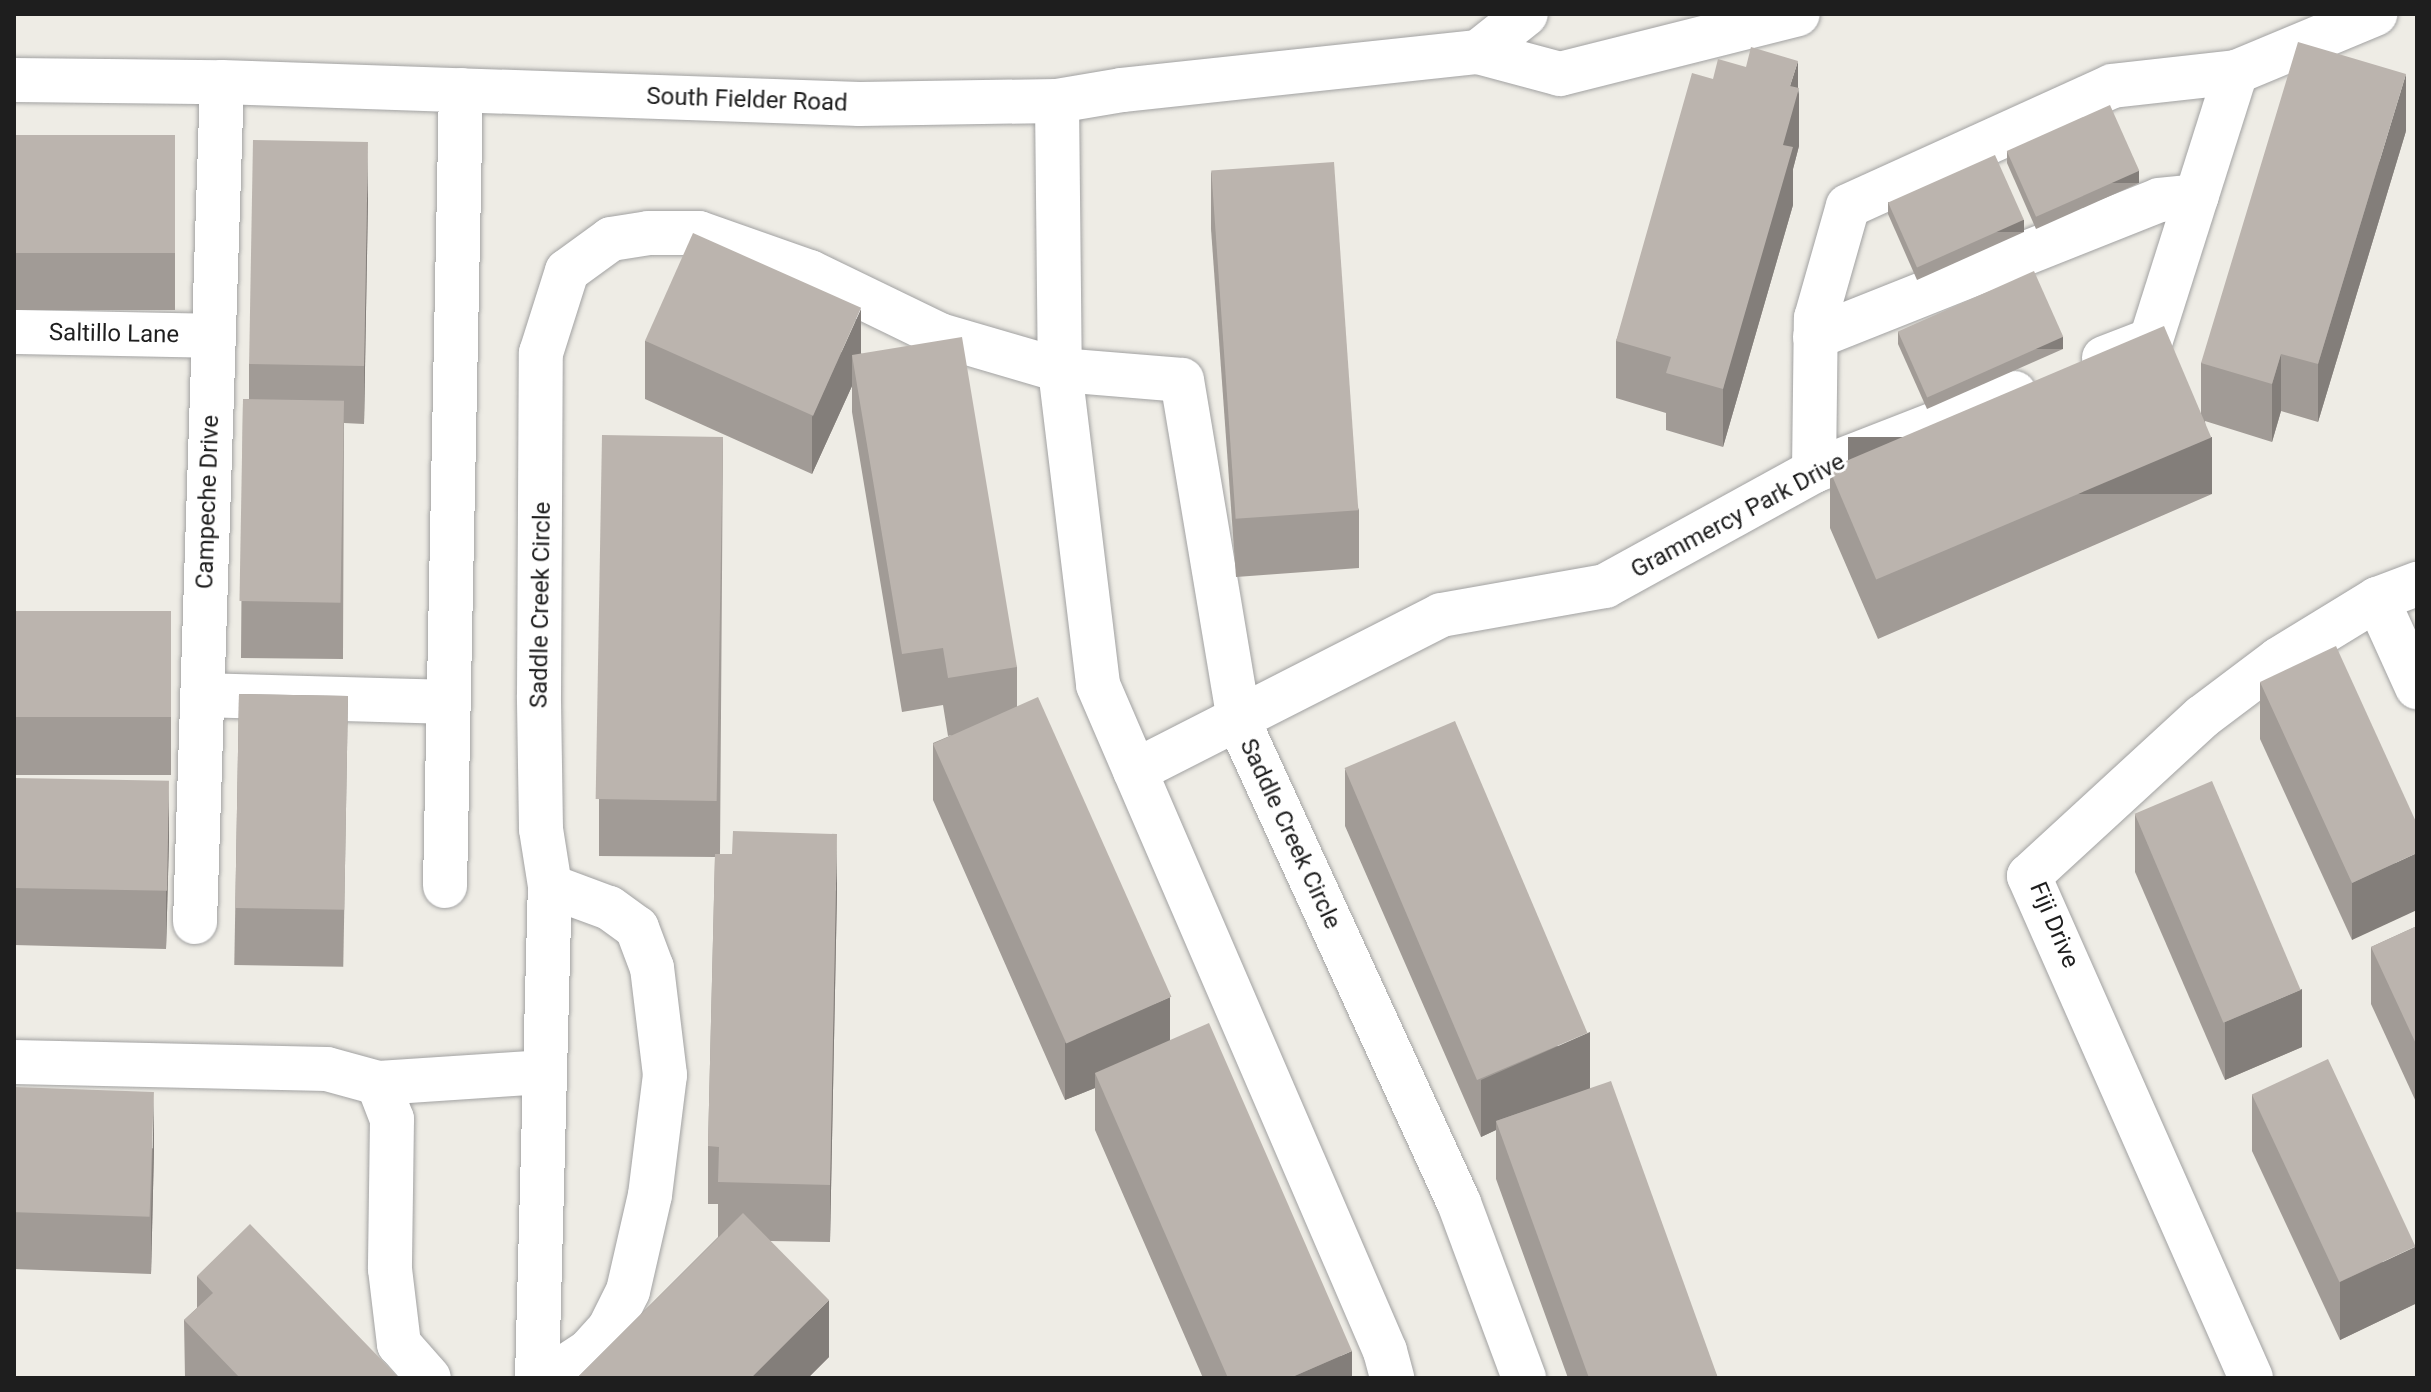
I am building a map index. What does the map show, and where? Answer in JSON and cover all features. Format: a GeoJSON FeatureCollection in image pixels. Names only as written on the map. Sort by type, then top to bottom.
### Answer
{"type":"FeatureCollection","features":[{"type":"Feature","properties":{"kind":"street"},"geometry":{"type":"LineString","coordinates":[[1479,33],[1526,14]]}},
{"type":"Feature","properties":{"kind":"street","name":"South Fielder Road"},"geometry":{"type":"LineString","coordinates":[[14,80],[222,82],[860,104],[1057,101],[1479,33],[1560,74],[1798,14]]}},
{"type":"Feature","properties":{"kind":"street"},"geometry":{"type":"LineString","coordinates":[[1814,471],[1816,318],[1848,206],[2112,86],[2236,72],[2375,14]]}},
{"type":"Feature","properties":{"kind":"street","name":"Grammercy Park Drive"},"geometry":{"type":"LineString","coordinates":[[1135,771],[1239,722],[1441,615],[1605,586],[1814,471],[2151,340],[2236,72]]}},
{"type":"Feature","properties":{"kind":"street","name":"Campeche Drive"},"geometry":{"type":"LineString","coordinates":[[195,922],[222,82]]}},
{"type":"Feature","properties":{"kind":"street"},"geometry":{"type":"LineString","coordinates":[[445,886],[461,90]]}},
{"type":"Feature","properties":{"kind":"street"},"geometry":{"type":"LineString","coordinates":[[1057,101],[1060,370],[1098,685],[1392,1378]]}},
{"type":"Feature","properties":{"kind":"street"},"geometry":{"type":"LineString","coordinates":[[1815,337],[2159,200],[2197,196]]}},
{"type":"Feature","properties":{"kind":"street","name":"Saddle Creek Circle"},"geometry":{"type":"LineString","coordinates":[[537,1378],[550,886],[541,829],[541,353],[567,271],[611,239],[699,233],[810,272],[940,335],[1060,370],[1182,380],[1239,722],[1459,1203],[1524,1378]]}},
{"type":"Feature","properties":{"kind":"street","name":"Saltillo Lane"},"geometry":{"type":"LineString","coordinates":[[14,332],[214,336]]}},
{"type":"Feature","properties":{"kind":"street","name":"Fiji Drive"},"geometry":{"type":"LineString","coordinates":[[2251,1378],[2029,876],[2202,717],[2279,659],[2377,599],[2417,584]]}},
{"type":"Feature","properties":{"kind":"street"},"geometry":{"type":"LineString","coordinates":[[2377,599],[2417,687]]}},
{"type":"Feature","properties":{"kind":"street"},"geometry":{"type":"LineString","coordinates":[[203,695],[448,702]]}},
{"type":"Feature","properties":{"kind":"street"},"geometry":{"type":"LineString","coordinates":[[153,791],[200,791]]}},
{"type":"Feature","properties":{"kind":"street"},"geometry":{"type":"LineString","coordinates":[[548,1378],[599,1340],[628,1291],[650,1195],[665,1075],[652,968],[637,928],[609,908],[550,886]]}},
{"type":"Feature","properties":{"kind":"street"},"geometry":{"type":"LineString","coordinates":[[14,1062],[327,1069],[378,1083],[543,1072]]}},
{"type":"Feature","properties":{"kind":"street"},"geometry":{"type":"LineString","coordinates":[[378,1083],[392,1119],[390,1269],[399,1344],[429,1378]]}},
{"type":"Feature","properties":{"kind":"building"},"geometry":{"type":"Polygon","coordinates":[[[2298,42],[2406,74],[2318,364],[2281,354],[2272,384],[2201,363],[2298,42]]]}},
{"type":"Feature","properties":{"kind":"building"},"geometry":{"type":"Polygon","coordinates":[[[1751,47],[1798,61],[1790,86],[1799,88],[1783,145],[1793,147],[1723,389],[1666,373],[1671,357],[1616,341],[1692,73],[1713,79],[1718,59],[1746,67],[1751,47]]]}},
{"type":"Feature","properties":{"kind":"building"},"geometry":{"type":"Polygon","coordinates":[[[2110,105],[2139,171],[2036,217],[2007,151],[2110,105]]]}},
{"type":"Feature","properties":{"kind":"building"},"geometry":{"type":"Polygon","coordinates":[[[14,135],[175,135],[175,253],[14,253],[14,135]]]}},
{"type":"Feature","properties":{"kind":"building"},"geometry":{"type":"Polygon","coordinates":[[[253,140],[368,142],[364,366],[249,364],[253,140]]]}},
{"type":"Feature","properties":{"kind":"building"},"geometry":{"type":"Polygon","coordinates":[[[1995,155],[2024,220],[1917,267],[1888,203],[1995,155]]]}},
{"type":"Feature","properties":{"kind":"building"},"geometry":{"type":"Polygon","coordinates":[[[1334,162],[1358,510],[1236,519],[1211,171],[1334,162]]]}},
{"type":"Feature","properties":{"kind":"building"},"geometry":{"type":"Polygon","coordinates":[[[693,233],[861,308],[813,416],[645,341],[693,233]]]}},
{"type":"Feature","properties":{"kind":"building"},"geometry":{"type":"Polygon","coordinates":[[[2034,271],[2063,337],[1927,397],[1898,332],[2034,271]]]}},
{"type":"Feature","properties":{"kind":"building"},"geometry":{"type":"Polygon","coordinates":[[[2164,326],[2211,437],[1876,580],[1829,468],[2164,326]]]}},
{"type":"Feature","properties":{"kind":"building"},"geometry":{"type":"Polygon","coordinates":[[[962,337],[1017,667],[948,678],[943,648],[902,654],[852,355],[962,337]]]}},
{"type":"Feature","properties":{"kind":"building"},"geometry":{"type":"Polygon","coordinates":[[[243,399],[344,401],[340,603],[239,601],[243,399]]]}},
{"type":"Feature","properties":{"kind":"building"},"geometry":{"type":"Polygon","coordinates":[[[602,435],[723,437],[717,801],[596,799],[602,435]]]}},
{"type":"Feature","properties":{"kind":"building"},"geometry":{"type":"Polygon","coordinates":[[[14,611],[171,611],[171,717],[14,717],[14,611]]]}},
{"type":"Feature","properties":{"kind":"building"},"geometry":{"type":"Polygon","coordinates":[[[2336,646],[2417,824],[2417,853],[2352,883],[2260,682],[2336,646]]]}},
{"type":"Feature","properties":{"kind":"building"},"geometry":{"type":"Polygon","coordinates":[[[239,694],[348,696],[344,910],[235,908],[239,694]]]}},
{"type":"Feature","properties":{"kind":"building"},"geometry":{"type":"Polygon","coordinates":[[[1038,697],[1171,997],[1066,1043],[933,744],[1038,697]]]}},
{"type":"Feature","properties":{"kind":"building"},"geometry":{"type":"Polygon","coordinates":[[[1455,721],[1587,1033],[1477,1080],[1345,768],[1455,721]]]}},
{"type":"Feature","properties":{"kind":"building"},"geometry":{"type":"Polygon","coordinates":[[[14,778],[169,781],[167,891],[14,888],[14,778]]]}},
{"type":"Feature","properties":{"kind":"building"},"geometry":{"type":"Polygon","coordinates":[[[2212,781],[2301,990],[2223,1023],[2135,814],[2212,781]]]}},
{"type":"Feature","properties":{"kind":"building"},"geometry":{"type":"Polygon","coordinates":[[[733,831],[837,834],[830,1185],[718,1182],[719,1147],[708,1146],[715,854],[732,854],[733,831]]]}},
{"type":"Feature","properties":{"kind":"building"},"geometry":{"type":"Polygon","coordinates":[[[2417,926],[2417,1046],[2371,947],[2417,926]]]}},
{"type":"Feature","properties":{"kind":"building"},"geometry":{"type":"Polygon","coordinates":[[[1209,1023],[1352,1351],[1290,1378],[1228,1378],[1095,1073],[1209,1023]]]}},
{"type":"Feature","properties":{"kind":"building"},"geometry":{"type":"Polygon","coordinates":[[[2328,1059],[2415,1247],[2339,1282],[2252,1094],[2328,1059]]]}},
{"type":"Feature","properties":{"kind":"building"},"geometry":{"type":"Polygon","coordinates":[[[1611,1081],[1718,1378],[1589,1378],[1496,1121],[1611,1081]]]}},
{"type":"Feature","properties":{"kind":"building"},"geometry":{"type":"Polygon","coordinates":[[[14,1087],[154,1092],[150,1217],[14,1212],[14,1087]]]}},
{"type":"Feature","properties":{"kind":"building"},"geometry":{"type":"Polygon","coordinates":[[[743,1213],[829,1300],[751,1378],[577,1378],[743,1213]]]}},
{"type":"Feature","properties":{"kind":"building"},"geometry":{"type":"Polygon","coordinates":[[[250,1224],[399,1378],[240,1378],[184,1320],[213,1293],[197,1276],[250,1224]]]}}]}
